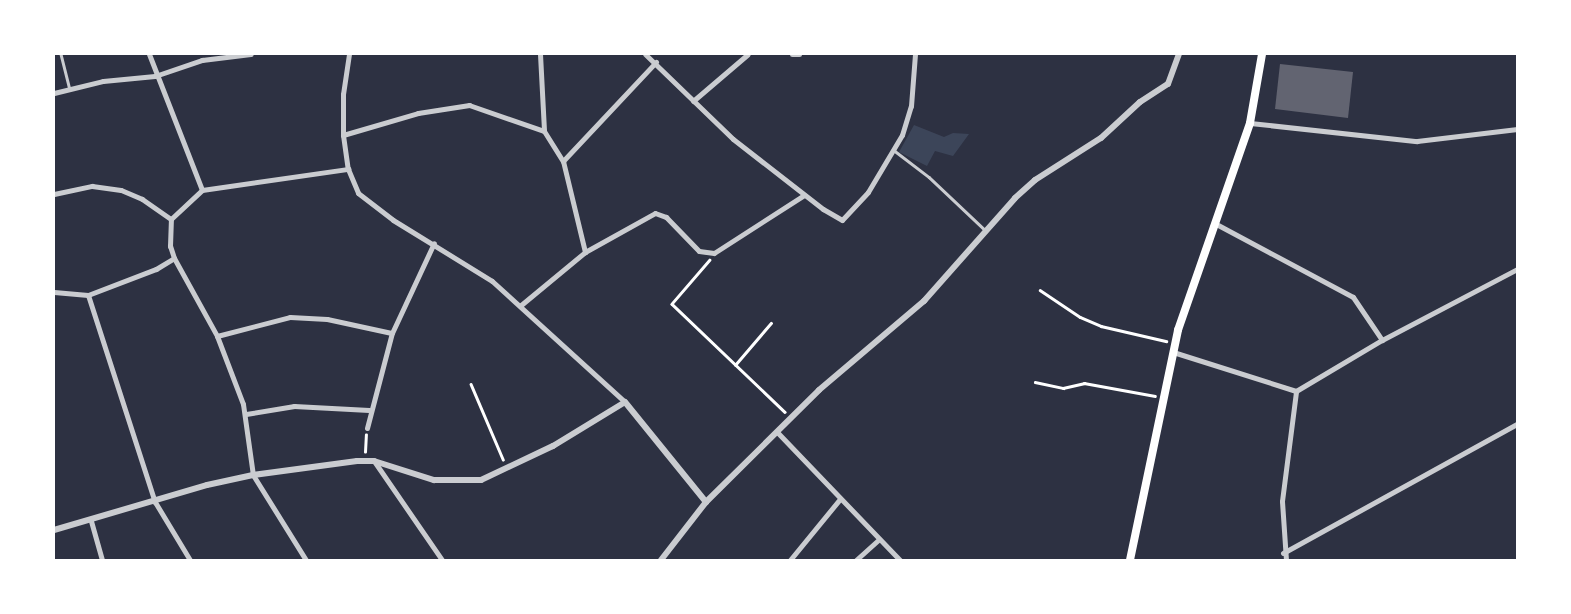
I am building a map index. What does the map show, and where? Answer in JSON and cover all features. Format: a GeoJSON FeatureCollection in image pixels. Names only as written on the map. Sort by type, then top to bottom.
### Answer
{"type":"FeatureCollection","features":[{"type":"Feature","properties":{"kind":"main road"},"geometry":{"type":"LineString","coordinates":[[1130,560],[1162,397],[1175,342],[1189,296],[1218,225],[1250,123],[1262,54]]}},
{"type":"Feature","properties":{"kind":"street"},"geometry":{"type":"LineString","coordinates":[[149,54],[155,76],[202,190]]}},
{"type":"Feature","properties":{"kind":"street"},"geometry":{"type":"LineString","coordinates":[[54,93],[103,81],[155,76],[202,60],[251,54]]}},
{"type":"Feature","properties":{"kind":"street"},"geometry":{"type":"LineString","coordinates":[[348,54],[343,94],[343,135],[352,184],[366,201],[434,243],[521,305],[625,402],[706,502]]}},
{"type":"Feature","properties":{"kind":"street"},"geometry":{"type":"LineString","coordinates":[[540,54],[544,131],[563,161],[584,252]]}},
{"type":"Feature","properties":{"kind":"street"},"geometry":{"type":"LineString","coordinates":[[645,54],[656,62],[693,102],[733,139],[804,195],[838,219],[848,216],[895,151],[911,106],[915,54]]}},
{"type":"Feature","properties":{"kind":"street"},"geometry":{"type":"LineString","coordinates":[[693,102],[748,54]]}},
{"type":"Feature","properties":{"kind":"street"},"geometry":{"type":"LineString","coordinates":[[793,54],[799,54]]}},
{"type":"Feature","properties":{"kind":"street"},"geometry":{"type":"LineString","coordinates":[[661,560],[706,502],[850,362],[924,301],[986,231],[1035,180],[1091,145],[1140,102],[1168,84],[1179,54]]}},
{"type":"Feature","properties":{"kind":"street"},"geometry":{"type":"LineString","coordinates":[[563,161],[656,62]]}},
{"type":"Feature","properties":{"kind":"street"},"geometry":{"type":"LineString","coordinates":[[343,135],[418,113],[469,105],[544,131]]}},
{"type":"Feature","properties":{"kind":"street"},"geometry":{"type":"LineString","coordinates":[[1250,123],[1417,141],[1517,129]]}},
{"type":"Feature","properties":{"kind":"street"},"geometry":{"type":"LineString","coordinates":[[171,220],[202,190],[348,169]]}},
{"type":"Feature","properties":{"kind":"street"},"geometry":{"type":"LineString","coordinates":[[54,194],[92,186],[121,190],[142,199],[171,220],[174,258],[217,336],[246,414],[253,474],[306,560]]}},
{"type":"Feature","properties":{"kind":"street"},"geometry":{"type":"LineString","coordinates":[[521,305],[584,252],[655,213],[666,217],[698,251],[716,252],[804,195]]}},
{"type":"Feature","properties":{"kind":"street"},"geometry":{"type":"LineString","coordinates":[[1218,225],[1353,297],[1382,340]]}},
{"type":"Feature","properties":{"kind":"street"},"geometry":{"type":"LineString","coordinates":[[367,428],[369,410],[392,333],[434,243]]}},
{"type":"Feature","properties":{"kind":"street"},"geometry":{"type":"LineString","coordinates":[[54,292],[88,295],[156,269],[174,258]]}},
{"type":"Feature","properties":{"kind":"street"},"geometry":{"type":"LineString","coordinates":[[1173,352],[1296,391],[1382,340],[1517,269]]}},
{"type":"Feature","properties":{"kind":"street"},"geometry":{"type":"LineString","coordinates":[[88,295],[155,502],[190,560]]}},
{"type":"Feature","properties":{"kind":"street"},"geometry":{"type":"LineString","coordinates":[[217,336],[290,317],[327,319],[392,333]]}},
{"type":"Feature","properties":{"kind":"street"},"geometry":{"type":"LineString","coordinates":[[1286,560],[1283,553],[1282,501],[1296,391]]}},
{"type":"Feature","properties":{"kind":"street"},"geometry":{"type":"LineString","coordinates":[[54,530],[91,521],[207,485],[253,474],[374,461],[434,480],[459,482],[481,480],[507,470],[625,402]]}},
{"type":"Feature","properties":{"kind":"street"},"geometry":{"type":"LineString","coordinates":[[246,414],[294,406],[369,410]]}},
{"type":"Feature","properties":{"kind":"street"},"geometry":{"type":"LineString","coordinates":[[1283,553],[1517,424]]}},
{"type":"Feature","properties":{"kind":"street"},"geometry":{"type":"LineString","coordinates":[[778,433],[900,560]]}},
{"type":"Feature","properties":{"kind":"street"},"geometry":{"type":"LineString","coordinates":[[374,461],[442,560]]}},
{"type":"Feature","properties":{"kind":"street"},"geometry":{"type":"LineString","coordinates":[[790,560],[840,499]]}},
{"type":"Feature","properties":{"kind":"street"},"geometry":{"type":"LineString","coordinates":[[91,521],[102,560]]}},
{"type":"Feature","properties":{"kind":"street"},"geometry":{"type":"LineString","coordinates":[[856,560],[879,539]]}},
{"type":"Feature","properties":{"kind":"lane"},"geometry":{"type":"LineString","coordinates":[[61,54],[70,89]]}},
{"type":"Feature","properties":{"kind":"lane"},"geometry":{"type":"LineString","coordinates":[[895,151],[929,177],[986,231]]}},
{"type":"Feature","properties":{"kind":"path"},"geometry":{"type":"LineString","coordinates":[[716,252],[672,304],[792,418]]}},
{"type":"Feature","properties":{"kind":"path"},"geometry":{"type":"LineString","coordinates":[[1040,290],[1080,316],[1101,326],[1175,342]]}},
{"type":"Feature","properties":{"kind":"path"},"geometry":{"type":"LineString","coordinates":[[735,365],[771,323]]}},
{"type":"Feature","properties":{"kind":"path"},"geometry":{"type":"LineString","coordinates":[[1035,382],[1063,388],[1084,383],[1162,397]]}},
{"type":"Feature","properties":{"kind":"path"},"geometry":{"type":"LineString","coordinates":[[471,384],[507,470]]}},
{"type":"Feature","properties":{"kind":"path"},"geometry":{"type":"LineString","coordinates":[[365,461],[367,428]]}},
{"type":"Feature","properties":{"kind":"shaded area"},"geometry":{"type":"Polygon","coordinates":[[[914,125],[944,137],[953,133],[969,134],[953,156],[935,151],[927,166],[899,152],[914,125]]]}},
{"type":"Feature","properties":{"kind":"building"},"geometry":{"type":"Polygon","coordinates":[[[1280,64],[1353,72],[1348,118],[1275,109],[1280,64]]]}}]}
